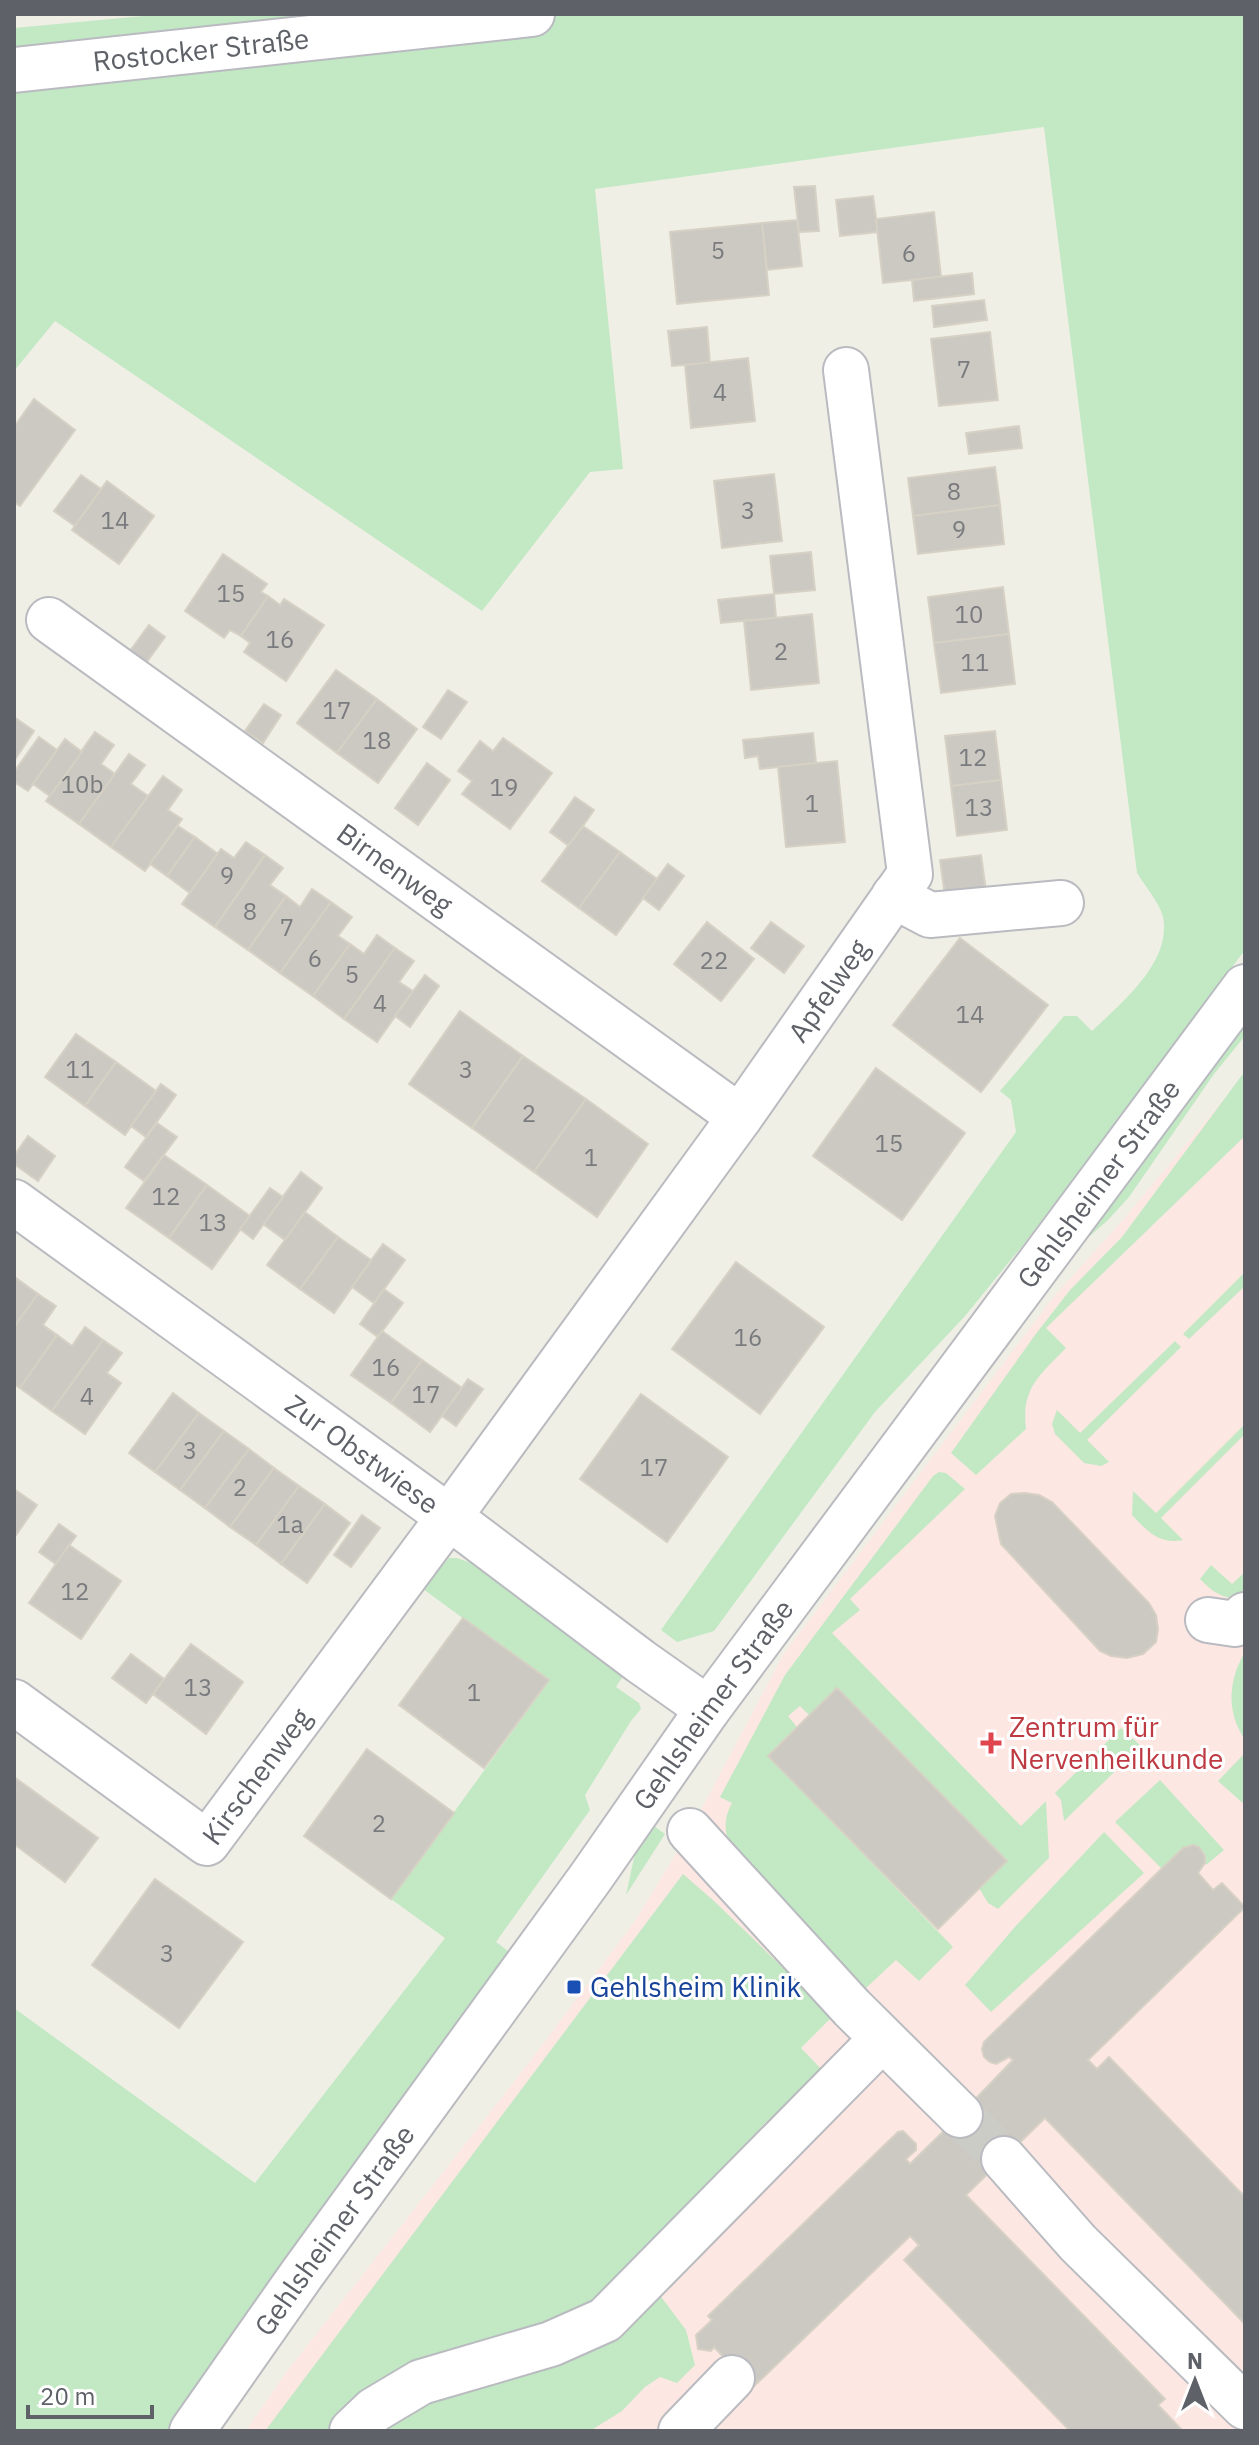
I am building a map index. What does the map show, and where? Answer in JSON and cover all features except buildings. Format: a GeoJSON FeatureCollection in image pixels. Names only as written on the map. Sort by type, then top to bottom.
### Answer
{"type":"FeatureCollection","features":[{"type":"Feature","properties":{"kind":"street","name":"Rostocker Straße"},"geometry":{"type":"LineString","coordinates":[[14,70],[532,14]]}},
{"type":"Feature","properties":{"kind":"street","name":"Apfelweg"},"geometry":{"type":"LineString","coordinates":[[449,1517],[740,1117],[910,874],[846,370]]}},
{"type":"Feature","properties":{"kind":"street","name":"Birnenweg"},"geometry":{"type":"LineString","coordinates":[[49,620],[740,1117]]}},
{"type":"Feature","properties":{"kind":"street"},"geometry":{"type":"LineString","coordinates":[[894,896],[930,915],[1061,903]]}},
{"type":"Feature","properties":{"kind":"street","name":"Gehlsheimer Straße"},"geometry":{"type":"LineString","coordinates":[[192,2431],[302,2274],[600,1865],[708,1709],[1245,987]]}},
{"type":"Feature","properties":{"kind":"street","name":"Zur Obstwiese"},"geometry":{"type":"LineString","coordinates":[[14,1202],[708,1709]]}},
{"type":"Feature","properties":{"kind":"street","name":"Kirschenweg"},"geometry":{"type":"LineString","coordinates":[[14,1702],[207,1843],[449,1517]]}},
{"type":"Feature","properties":{"kind":"street"},"geometry":{"type":"LineString","coordinates":[[690,1831],[882,2039],[960,2115]]}},
{"type":"Feature","properties":{"kind":"street"},"geometry":{"type":"LineString","coordinates":[[352,2431],[374,2410],[421,2382],[551,2344],[605,2320],[882,2039]]}},
{"type":"Feature","properties":{"kind":"street"},"geometry":{"type":"LineString","coordinates":[[1004,2159],[1078,2243],[1245,2407]]}},
{"type":"Feature","properties":{"kind":"street"},"geometry":{"type":"LineString","coordinates":[[681,2431],[732,2378]]}},
{"type":"Feature","properties":{"kind":"shaded area","name":"Zentrum für Nervenheilkunde"},"geometry":{"type":"Polygon","coordinates":[[[1245,1074],[1245,2431],[246,2431],[285,2374],[528,2064],[635,1921],[690,1831],[783,1655],[1052,1299],[1245,1074]]]}},
{"type":"Feature","properties":{"kind":"green space"},"geometry":{"type":"Polygon","coordinates":[[[165,14],[1245,14],[1245,950],[1023,1245],[965,1316],[875,1412],[714,1631],[677,1642],[661,1630],[1016,1132],[1011,1100],[1000,1091],[1064,1016],[1077,1016],[1092,1031],[1117,1008],[1152,965],[1164,934],[1161,911],[1137,873],[1044,127],[595,189],[623,469],[590,472],[482,611],[55,321],[14,371],[14,28],[165,14]]]}},
{"type":"Feature","properties":{"kind":"green space"},"geometry":{"type":"Polygon","coordinates":[[[1245,1015],[1245,1036],[1214,1074],[1129,1197],[1077,1247],[1245,1015]]]}},
{"type":"Feature","properties":{"kind":"green space"},"geometry":{"type":"Polygon","coordinates":[[[1245,1071],[1245,1136],[1046,1328],[1066,1348],[1034,1383],[1026,1403],[1026,1429],[976,1475],[951,1453],[1035,1335],[1070,1290],[1122,1237],[1245,1071]]]}},
{"type":"Feature","properties":{"kind":"green space"},"geometry":{"type":"Polygon","coordinates":[[[1245,1272],[1245,1286],[1189,1339],[1183,1334],[1245,1272]]]}},
{"type":"Feature","properties":{"kind":"green space"},"geometry":{"type":"Polygon","coordinates":[[[1175,1341],[1181,1347],[1087,1440],[1109,1462],[1101,1466],[1084,1463],[1055,1434],[1052,1424],[1057,1410],[1080,1433],[1175,1341]]]}},
{"type":"Feature","properties":{"kind":"green space"},"geometry":{"type":"Polygon","coordinates":[[[1245,1424],[1245,1434],[1161,1518],[1183,1540],[1161,1539],[1132,1515],[1133,1491],[1156,1513],[1245,1424]]]}},
{"type":"Feature","properties":{"kind":"green space"},"geometry":{"type":"Polygon","coordinates":[[[939,1472],[946,1473],[965,1489],[850,1599],[860,1610],[832,1633],[1021,1826],[1046,1801],[1049,1858],[998,1909],[988,1903],[979,1888],[1006,1860],[837,1688],[809,1715],[800,1706],[788,1716],[797,1727],[768,1756],[953,1947],[919,1981],[896,1960],[866,1988],[745,1869],[727,1838],[726,1821],[732,1803],[720,1797],[785,1675],[939,1472]]]}},
{"type":"Feature","properties":{"kind":"green space"},"geometry":{"type":"Polygon","coordinates":[[[449,1558],[482,1567],[623,1676],[616,1687],[639,1703],[641,1709],[585,1795],[590,1810],[496,1942],[508,1951],[166,2431],[14,2431],[14,2008],[255,2183],[445,1938],[391,1899],[549,1681],[423,1589],[449,1558]]]}},
{"type":"Feature","properties":{"kind":"green space"},"geometry":{"type":"Polygon","coordinates":[[[1211,1565],[1232,1584],[1245,1572],[1245,1598],[1226,1597],[1205,1584],[1200,1579],[1211,1565]]]}},
{"type":"Feature","properties":{"kind":"green space"},"geometry":{"type":"Polygon","coordinates":[[[1245,1652],[1245,1740],[1235,1718],[1232,1696],[1235,1674],[1245,1652]]]}},
{"type":"Feature","properties":{"kind":"green space"},"geometry":{"type":"Polygon","coordinates":[[[1121,1728],[1141,1746],[1064,1821],[1061,1800],[1055,1793],[1121,1728]]]}},
{"type":"Feature","properties":{"kind":"green space"},"geometry":{"type":"Polygon","coordinates":[[[1245,1753],[1245,1805],[1218,1781],[1245,1753]]]}},
{"type":"Feature","properties":{"kind":"green space"},"geometry":{"type":"Polygon","coordinates":[[[1160,1780],[1224,1850],[1206,1865],[1204,1852],[1193,1845],[1183,1848],[1162,1869],[1115,1822],[1160,1780]]]}},
{"type":"Feature","properties":{"kind":"green space"},"geometry":{"type":"Polygon","coordinates":[[[651,1824],[665,1834],[626,1895],[637,1844],[651,1824]]]}},
{"type":"Feature","properties":{"kind":"green space"},"geometry":{"type":"Polygon","coordinates":[[[1104,1832],[1144,1873],[991,2012],[965,1985],[1104,1832]]]}},
{"type":"Feature","properties":{"kind":"green space"},"geometry":{"type":"Polygon","coordinates":[[[683,1874],[833,2016],[801,2048],[827,2075],[773,2128],[767,2121],[635,2262],[686,2330],[695,2365],[677,2383],[660,2377],[645,2387],[622,2411],[590,2431],[265,2431],[683,1874]]]}},
{"type":"Feature","properties":{"kind":"tunnel"},"geometry":{"type":"LineString","coordinates":[[960,2115],[1004,2159]]}},
{"type":"Feature","properties":{"kind":"place","name":"Zentrum für Nervenheilkunde"},"geometry":{"type":"Point","coordinates":[991,1743]}},
{"type":"Feature","properties":{"kind":"place","name":"Gehlsheim Klinik"},"geometry":{"type":"Point","coordinates":[574,1987]}}]}
